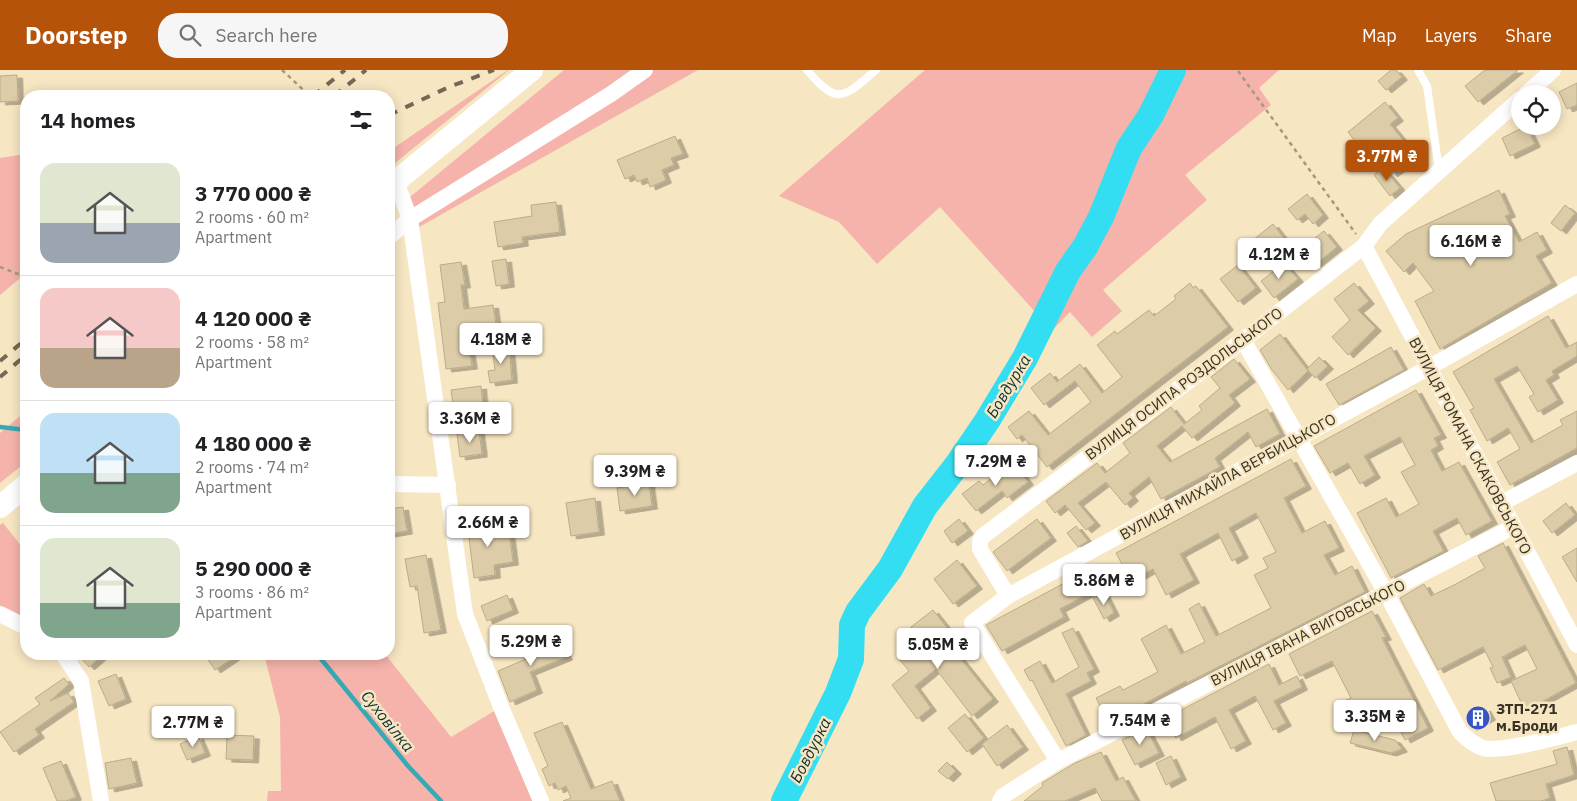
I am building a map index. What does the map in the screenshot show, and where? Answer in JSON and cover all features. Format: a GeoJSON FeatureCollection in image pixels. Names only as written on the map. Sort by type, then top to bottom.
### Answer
{"type":"FeatureCollection","features":[{"type":"Feature","properties":{"kind":"main road"},"geometry":{"type":"LineString","coordinates":[[395,182],[532,70]]}},
{"type":"Feature","properties":{"kind":"main road"},"geometry":{"type":"LineString","coordinates":[[0,507],[20,491]]}},
{"type":"Feature","properties":{"kind":"street"},"geometry":{"type":"LineString","coordinates":[[395,232],[410,219],[611,94],[645,70]]}},
{"type":"Feature","properties":{"kind":"street"},"geometry":{"type":"LineString","coordinates":[[1536,85],[1553,70]]}},
{"type":"Feature","properties":{"kind":"street","name":"ВУЛИЦЯ ОСИПА РОЗДОЛЬСЬКОГО"},"geometry":{"type":"LineString","coordinates":[[1008,596],[980,549],[982,536],[1244,340],[1364,246],[1380,224],[1511,107]]}},
{"type":"Feature","properties":{"kind":"street"},"geometry":{"type":"LineString","coordinates":[[395,188],[410,219],[465,614],[500,707],[541,801]]}},
{"type":"Feature","properties":{"kind":"street","name":"ВУЛИЦЯ РОМАНА СКАКОВСЬКОГО"},"geometry":{"type":"LineString","coordinates":[[1364,246],[1500,504],[1577,645]]}},
{"type":"Feature","properties":{"kind":"street","name":"ВУЛИЦЯ МИХАЙЛА ВЕРБИЦЬКОГО"},"geometry":{"type":"LineString","coordinates":[[1058,761],[972,623],[1008,596],[1428,368],[1577,284]]}},
{"type":"Feature","properties":{"kind":"street"},"geometry":{"type":"LineString","coordinates":[[1244,340],[1386,592],[1460,732],[1473,743],[1486,748],[1534,744],[1577,732]]}},
{"type":"Feature","properties":{"kind":"street"},"geometry":{"type":"LineString","coordinates":[[1500,504],[1577,462]]}},
{"type":"Feature","properties":{"kind":"street"},"geometry":{"type":"LineString","coordinates":[[395,484],[448,484]]}},
{"type":"Feature","properties":{"kind":"street","name":"ВУЛИЦЯ ІВАНА ВИГОВСЬКОГО"},"geometry":{"type":"LineString","coordinates":[[1000,801],[1003,796],[1058,761],[1514,527]]}},
{"type":"Feature","properties":{"kind":"street"},"geometry":{"type":"LineString","coordinates":[[0,614],[20,624]]}},
{"type":"Feature","properties":{"kind":"street"},"geometry":{"type":"LineString","coordinates":[[67,660],[80,681],[101,801]]}},
{"type":"Feature","properties":{"kind":"lane"},"geometry":{"type":"LineString","coordinates":[[807,70],[828,92],[839,95],[850,92],[876,70]]}},
{"type":"Feature","properties":{"kind":"lane"},"geometry":{"type":"LineString","coordinates":[[1418,70],[1427,86],[1439,172]]}},
{"type":"Feature","properties":{"kind":"path"},"geometry":{"type":"LineString","coordinates":[[282,70],[304,90]]}},
{"type":"Feature","properties":{"kind":"path"},"geometry":{"type":"LineString","coordinates":[[1238,71],[1364,246]]}},
{"type":"Feature","properties":{"kind":"path"},"geometry":{"type":"LineString","coordinates":[[0,267],[20,275]]}},
{"type":"Feature","properties":{"kind":"shaded area"},"geometry":{"type":"Polygon","coordinates":[[[508,70],[509,70],[395,163],[395,147],[508,70]]]}},
{"type":"Feature","properties":{"kind":"shaded area"},"geometry":{"type":"Polygon","coordinates":[[[564,70],[698,70],[412,231],[404,202],[564,70]]]}},
{"type":"Feature","properties":{"kind":"shaded area"},"geometry":{"type":"Polygon","coordinates":[[[925,70],[1160,70],[1142,111],[1112,159],[1084,231],[1037,314],[940,207],[877,264],[839,222],[779,196],[925,70]]]}},
{"type":"Feature","properties":{"kind":"shaded area"},"geometry":{"type":"Polygon","coordinates":[[[1164,70],[1279,70],[1259,88],[1271,105],[1185,175],[1207,200],[1103,290],[1122,311],[1092,337],[1070,312],[1040,343],[993,426],[930,509],[895,570],[863,614],[858,625],[856,660],[836,709],[789,801],[779,801],[834,691],[846,659],[847,624],[854,610],[895,552],[921,503],[983,418],[1009,374],[1063,270],[1085,233],[1115,160],[1136,126],[1164,70]]]}},
{"type":"Feature","properties":{"kind":"shaded area"},"geometry":{"type":"Polygon","coordinates":[[[20,155],[20,278],[0,295],[0,158],[20,155]]]}},
{"type":"Feature","properties":{"kind":"shaded area"},"geometry":{"type":"Polygon","coordinates":[[[20,416],[20,467],[0,483],[0,433],[20,416]]]}},
{"type":"Feature","properties":{"kind":"shaded area"},"geometry":{"type":"Polygon","coordinates":[[[3,523],[20,544],[20,620],[0,610],[0,525],[3,523]]]}},
{"type":"Feature","properties":{"kind":"shaded area"},"geometry":{"type":"Polygon","coordinates":[[[266,660],[390,660],[451,737],[501,707],[541,801],[267,801],[268,791],[281,791],[280,717],[266,660]]]}},
{"type":"Feature","properties":{"kind":"building"},"geometry":{"type":"Polygon","coordinates":[[[1391,70],[1396,70],[1402,77],[1386,90],[1378,81],[1391,70]]]}},
{"type":"Feature","properties":{"kind":"building"},"geometry":{"type":"Polygon","coordinates":[[[1485,70],[1518,70],[1478,102],[1465,86],[1485,70]]]}},
{"type":"Feature","properties":{"kind":"building"},"geometry":{"type":"Polygon","coordinates":[[[17,75],[18,101],[0,102],[0,76],[17,75]]]}},
{"type":"Feature","properties":{"kind":"building"},"geometry":{"type":"Polygon","coordinates":[[[1577,83],[1577,105],[1567,109],[1561,96],[1561,91],[1577,83]]]}},
{"type":"Feature","properties":{"kind":"building"},"geometry":{"type":"Polygon","coordinates":[[[1385,102],[1398,118],[1390,124],[1416,156],[1392,174],[1371,148],[1364,153],[1348,132],[1385,102]]]}},
{"type":"Feature","properties":{"kind":"building"},"geometry":{"type":"Polygon","coordinates":[[[1511,134],[1530,135],[1535,144],[1510,156],[1502,138],[1511,134]]]}},
{"type":"Feature","properties":{"kind":"building"},"geometry":{"type":"Polygon","coordinates":[[[675,136],[683,154],[671,158],[674,165],[662,170],[666,180],[650,187],[647,178],[637,182],[634,175],[625,179],[617,160],[675,136]]]}},
{"type":"Feature","properties":{"kind":"building"},"geometry":{"type":"Polygon","coordinates":[[[1383,168],[1400,188],[1390,196],[1374,175],[1383,168]]]}},
{"type":"Feature","properties":{"kind":"building"},"geometry":{"type":"Polygon","coordinates":[[[1499,190],[1510,214],[1505,216],[1519,242],[1537,232],[1547,250],[1536,256],[1552,283],[1440,349],[1415,301],[1434,291],[1413,263],[1404,272],[1386,251],[1406,234],[1499,190]]]}},
{"type":"Feature","properties":{"kind":"building"},"geometry":{"type":"Polygon","coordinates":[[[1307,194],[1323,215],[1313,224],[1305,214],[1297,220],[1288,209],[1307,194]]]}},
{"type":"Feature","properties":{"kind":"building"},"geometry":{"type":"Polygon","coordinates":[[[556,202],[560,232],[522,237],[523,243],[498,247],[494,222],[532,216],[531,205],[556,202]]]}},
{"type":"Feature","properties":{"kind":"building"},"geometry":{"type":"Polygon","coordinates":[[[1565,205],[1575,213],[1561,231],[1551,223],[1565,205]]]}},
{"type":"Feature","properties":{"kind":"building"},"geometry":{"type":"Polygon","coordinates":[[[1273,224],[1289,245],[1278,254],[1270,244],[1256,255],[1248,244],[1273,224]]]}},
{"type":"Feature","properties":{"kind":"building"},"geometry":{"type":"Polygon","coordinates":[[[1324,231],[1337,247],[1316,264],[1302,248],[1324,231]]]}},
{"type":"Feature","properties":{"kind":"building"},"geometry":{"type":"Polygon","coordinates":[[[506,259],[509,284],[496,286],[492,261],[506,259]]]}},
{"type":"Feature","properties":{"kind":"building"},"geometry":{"type":"Polygon","coordinates":[[[461,262],[465,285],[461,285],[464,309],[493,305],[496,325],[466,329],[472,366],[446,369],[438,303],[445,302],[440,265],[461,262]]]}},
{"type":"Feature","properties":{"kind":"building"},"geometry":{"type":"Polygon","coordinates":[[[1284,263],[1298,279],[1274,298],[1261,281],[1284,263]]]}},
{"type":"Feature","properties":{"kind":"building"},"geometry":{"type":"Polygon","coordinates":[[[1238,265],[1256,288],[1238,302],[1220,279],[1238,265]]]}},
{"type":"Feature","properties":{"kind":"building"},"geometry":{"type":"Polygon","coordinates":[[[1190,283],[1193,288],[1196,286],[1228,327],[1047,467],[1022,435],[1017,439],[1008,427],[1029,411],[1048,435],[1091,402],[1075,381],[1044,405],[1031,388],[1050,373],[1057,382],[1080,364],[1102,393],[1122,377],[1097,345],[1115,331],[1117,334],[1149,310],[1154,316],[1176,299],[1174,296],[1190,283]]]}},
{"type":"Feature","properties":{"kind":"building"},"geometry":{"type":"Polygon","coordinates":[[[1354,283],[1369,301],[1358,310],[1376,328],[1348,355],[1332,337],[1350,320],[1334,299],[1354,283]]]}},
{"type":"Feature","properties":{"kind":"building"},"geometry":{"type":"Polygon","coordinates":[[[1548,316],[1566,348],[1577,342],[1577,356],[1552,371],[1554,375],[1546,380],[1558,400],[1538,412],[1529,397],[1534,394],[1517,366],[1494,379],[1531,443],[1563,425],[1560,420],[1577,411],[1577,448],[1510,485],[1497,462],[1520,449],[1508,428],[1487,441],[1470,410],[1474,408],[1453,372],[1548,316]]]}},
{"type":"Feature","properties":{"kind":"building"},"geometry":{"type":"Polygon","coordinates":[[[1280,334],[1308,371],[1288,390],[1272,370],[1260,350],[1280,334]]]}},
{"type":"Feature","properties":{"kind":"building"},"geometry":{"type":"Polygon","coordinates":[[[509,346],[512,380],[490,383],[488,371],[495,370],[492,348],[509,346]]]}},
{"type":"Feature","properties":{"kind":"building"},"geometry":{"type":"Polygon","coordinates":[[[1391,347],[1404,370],[1339,405],[1326,384],[1391,347]]]}},
{"type":"Feature","properties":{"kind":"building"},"geometry":{"type":"Polygon","coordinates":[[[1319,357],[1328,366],[1315,378],[1307,369],[1319,357]]]}},
{"type":"Feature","properties":{"kind":"building"},"geometry":{"type":"Polygon","coordinates":[[[1234,359],[1250,379],[1229,395],[1235,403],[1192,438],[1182,426],[1157,446],[1170,462],[1267,409],[1280,434],[1256,447],[1248,432],[1215,458],[1220,467],[1161,499],[1149,477],[1129,493],[1133,498],[1125,505],[1106,482],[1078,503],[1095,523],[1086,530],[1065,505],[1055,513],[1046,501],[1097,463],[1105,473],[1130,453],[1123,443],[1171,407],[1184,424],[1202,410],[1199,406],[1220,388],[1211,377],[1234,359]]]}},
{"type":"Feature","properties":{"kind":"building"},"geometry":{"type":"Polygon","coordinates":[[[481,386],[483,407],[454,411],[451,390],[481,386]]]}},
{"type":"Feature","properties":{"kind":"building"},"geometry":{"type":"Polygon","coordinates":[[[1416,390],[1441,435],[1434,438],[1438,446],[1431,450],[1442,471],[1459,462],[1492,521],[1466,535],[1457,518],[1433,531],[1444,551],[1391,578],[1357,513],[1386,498],[1396,517],[1419,504],[1401,472],[1415,465],[1400,437],[1364,456],[1375,475],[1360,484],[1348,463],[1330,473],[1314,446],[1416,390]]]}},
{"type":"Feature","properties":{"kind":"building"},"geometry":{"type":"Polygon","coordinates":[[[479,431],[482,454],[460,457],[457,434],[479,431]]]}},
{"type":"Feature","properties":{"kind":"building"},"geometry":{"type":"Polygon","coordinates":[[[1291,459],[1306,486],[1284,498],[1302,533],[1325,521],[1339,548],[1324,555],[1335,575],[1352,566],[1365,592],[1187,683],[1186,681],[1109,723],[1096,698],[1120,686],[1123,690],[1158,672],[1141,639],[1166,625],[1181,654],[1205,642],[1189,609],[1199,603],[1216,636],[1271,608],[1254,575],[1268,568],[1263,558],[1276,552],[1256,513],[1229,528],[1243,555],[1232,561],[1218,533],[1180,554],[1194,580],[1166,595],[1153,569],[1131,581],[1116,553],[1291,459]]]}},
{"type":"Feature","properties":{"kind":"building"},"geometry":{"type":"Polygon","coordinates":[[[1013,462],[1028,482],[1007,498],[1002,491],[976,511],[962,494],[979,481],[983,485],[1013,462]]]}},
{"type":"Feature","properties":{"kind":"building"},"geometry":{"type":"Polygon","coordinates":[[[649,483],[652,506],[620,511],[617,488],[649,483]]]}},
{"type":"Feature","properties":{"kind":"building"},"geometry":{"type":"Polygon","coordinates":[[[595,498],[599,532],[571,536],[566,503],[595,498]]]}},
{"type":"Feature","properties":{"kind":"building"},"geometry":{"type":"Polygon","coordinates":[[[1566,503],[1575,515],[1552,533],[1543,521],[1566,503]]]}},
{"type":"Feature","properties":{"kind":"building"},"geometry":{"type":"Polygon","coordinates":[[[403,507],[407,531],[395,533],[395,508],[403,507]]]}},
{"type":"Feature","properties":{"kind":"building"},"geometry":{"type":"Polygon","coordinates":[[[489,519],[490,532],[509,530],[513,562],[494,565],[495,575],[474,578],[467,522],[489,519]]]}},
{"type":"Feature","properties":{"kind":"building"},"geometry":{"type":"Polygon","coordinates":[[[959,519],[968,531],[952,543],[944,531],[959,519]]]}},
{"type":"Feature","properties":{"kind":"building"},"geometry":{"type":"Polygon","coordinates":[[[1037,519],[1051,538],[1007,571],[993,552],[1037,519]]]}},
{"type":"Feature","properties":{"kind":"building"},"geometry":{"type":"Polygon","coordinates":[[[1076,526],[1088,541],[1078,547],[1067,533],[1076,526]]]}},
{"type":"Feature","properties":{"kind":"building"},"geometry":{"type":"Polygon","coordinates":[[[1503,543],[1576,683],[1525,711],[1511,681],[1537,669],[1525,645],[1502,657],[1511,677],[1497,683],[1490,668],[1493,667],[1483,647],[1438,670],[1400,598],[1424,584],[1431,596],[1456,584],[1485,568],[1478,556],[1503,543]]]}},
{"type":"Feature","properties":{"kind":"building"},"geometry":{"type":"Polygon","coordinates":[[[1577,548],[1577,582],[1562,557],[1577,548]]]}},
{"type":"Feature","properties":{"kind":"building"},"geometry":{"type":"Polygon","coordinates":[[[426,555],[441,630],[424,633],[417,586],[410,587],[405,559],[426,555]]]}},
{"type":"Feature","properties":{"kind":"building"},"geometry":{"type":"Polygon","coordinates":[[[957,560],[977,586],[953,604],[934,579],[957,560]]]}},
{"type":"Feature","properties":{"kind":"building"},"geometry":{"type":"Polygon","coordinates":[[[1083,573],[1093,591],[1060,609],[1064,617],[1002,651],[986,625],[1083,573]]]}},
{"type":"Feature","properties":{"kind":"building"},"geometry":{"type":"Polygon","coordinates":[[[1104,593],[1114,613],[1104,619],[1093,598],[1104,593]]]}},
{"type":"Feature","properties":{"kind":"building"},"geometry":{"type":"Polygon","coordinates":[[[507,595],[513,610],[487,621],[481,606],[507,595]]]}},
{"type":"Feature","properties":{"kind":"building"},"geometry":{"type":"Polygon","coordinates":[[[933,610],[948,629],[941,634],[993,699],[972,716],[936,669],[915,686],[931,708],[917,719],[892,685],[909,671],[900,660],[923,642],[911,627],[933,610]]]}},
{"type":"Feature","properties":{"kind":"building"},"geometry":{"type":"Polygon","coordinates":[[[1372,611],[1386,637],[1382,638],[1428,728],[1405,740],[1385,701],[1349,720],[1340,703],[1351,698],[1332,661],[1300,676],[1289,654],[1372,611]]]}},
{"type":"Feature","properties":{"kind":"building"},"geometry":{"type":"Polygon","coordinates":[[[1073,628],[1094,669],[1087,673],[1091,681],[1066,694],[1086,735],[1066,746],[1032,680],[1030,681],[1024,670],[1040,661],[1052,683],[1079,667],[1062,633],[1073,628]]]}},
{"type":"Feature","properties":{"kind":"building"},"geometry":{"type":"Polygon","coordinates":[[[555,630],[567,657],[530,672],[537,690],[510,702],[498,671],[540,653],[534,639],[555,630]]]}},
{"type":"Feature","properties":{"kind":"building"},"geometry":{"type":"Polygon","coordinates":[[[83,660],[97,660],[89,667],[83,660]]]}},
{"type":"Feature","properties":{"kind":"building"},"geometry":{"type":"Polygon","coordinates":[[[208,660],[230,660],[215,670],[208,660]]]}},
{"type":"Feature","properties":{"kind":"building"},"geometry":{"type":"Polygon","coordinates":[[[1269,664],[1279,685],[1297,676],[1302,687],[1274,701],[1286,723],[1273,730],[1255,696],[1229,710],[1246,741],[1231,749],[1215,717],[1176,738],[1166,718],[1269,664]]]}},
{"type":"Feature","properties":{"kind":"building"},"geometry":{"type":"Polygon","coordinates":[[[116,674],[126,699],[109,706],[98,681],[116,674]]]}},
{"type":"Feature","properties":{"kind":"building"},"geometry":{"type":"Polygon","coordinates":[[[64,678],[69,684],[50,701],[68,693],[74,702],[35,729],[39,735],[14,752],[0,732],[40,704],[35,698],[64,678]]]}},
{"type":"Feature","properties":{"kind":"building","name":"ЗТП-271 м.Броди"},"geometry":{"type":"Polygon","coordinates":[[[1485,708],[1490,717],[1471,728],[1466,718],[1485,708]]]}},
{"type":"Feature","properties":{"kind":"building"},"geometry":{"type":"Polygon","coordinates":[[[965,714],[984,738],[967,752],[948,728],[965,714]]]}},
{"type":"Feature","properties":{"kind":"building"},"geometry":{"type":"Polygon","coordinates":[[[562,722],[591,789],[612,781],[620,801],[563,801],[571,798],[566,786],[558,790],[555,783],[549,786],[542,769],[548,766],[534,733],[562,722]]]}},
{"type":"Feature","properties":{"kind":"building"},"geometry":{"type":"Polygon","coordinates":[[[1007,725],[1023,747],[997,766],[982,744],[1007,725]]]}},
{"type":"Feature","properties":{"kind":"building"},"geometry":{"type":"Polygon","coordinates":[[[1146,728],[1159,753],[1135,765],[1122,740],[1146,728]]]}},
{"type":"Feature","properties":{"kind":"building"},"geometry":{"type":"Polygon","coordinates":[[[1354,730],[1395,740],[1402,749],[1391,753],[1350,743],[1354,730]]]}},
{"type":"Feature","properties":{"kind":"building"},"geometry":{"type":"Polygon","coordinates":[[[227,735],[254,736],[253,760],[226,759],[227,735]]]}},
{"type":"Feature","properties":{"kind":"building"},"geometry":{"type":"Polygon","coordinates":[[[198,736],[205,753],[187,760],[180,744],[198,736]]]}},
{"type":"Feature","properties":{"kind":"building"},"geometry":{"type":"Polygon","coordinates":[[[1567,747],[1574,775],[1546,784],[1550,798],[1541,801],[1496,801],[1490,783],[1557,764],[1553,751],[1567,747]]]}},
{"type":"Feature","properties":{"kind":"building"},"geometry":{"type":"Polygon","coordinates":[[[1101,752],[1116,781],[1123,777],[1136,801],[1102,801],[1095,788],[1065,801],[1024,801],[1043,786],[1042,783],[1075,763],[1101,752]]]}},
{"type":"Feature","properties":{"kind":"building"},"geometry":{"type":"Polygon","coordinates":[[[1171,756],[1181,777],[1166,785],[1156,763],[1171,756]]]}},
{"type":"Feature","properties":{"kind":"building"},"geometry":{"type":"Polygon","coordinates":[[[131,758],[137,783],[109,789],[105,763],[131,758]]]}},
{"type":"Feature","properties":{"kind":"building"},"geometry":{"type":"Polygon","coordinates":[[[61,761],[76,797],[66,801],[57,801],[43,768],[61,761]]]}},
{"type":"Feature","properties":{"kind":"building"},"geometry":{"type":"Polygon","coordinates":[[[947,762],[956,771],[948,779],[938,771],[947,762]]]}},
{"type":"Feature","properties":{"kind":"waterway","name":"Бовдурка"},"geometry":{"type":"LineString","coordinates":[[784,801],[838,693],[851,659],[852,625],[858,612],[890,569],[925,506],[957,465],[987,421],[1025,358],[1068,271],[1085,247],[1101,217],[1129,148],[1151,115],[1173,70]]}},
{"type":"Feature","properties":{"kind":"waterway","name":"Суховілка"},"geometry":{"type":"LineString","coordinates":[[0,427],[20,429]]}},
{"type":"Feature","properties":{"kind":"waterway","name":"Суховілка"},"geometry":{"type":"LineString","coordinates":[[322,660],[408,766],[441,801]]}},
{"type":"Feature","properties":{"kind":"railway"},"geometry":{"type":"LineString","coordinates":[[320,90],[345,70]]}},
{"type":"Feature","properties":{"kind":"railway"},"geometry":{"type":"LineString","coordinates":[[341,90],[366,70]]}},
{"type":"Feature","properties":{"kind":"railway"},"geometry":{"type":"LineString","coordinates":[[395,112],[449,87],[494,70]]}},
{"type":"Feature","properties":{"kind":"railway"},"geometry":{"type":"LineString","coordinates":[[0,361],[20,344]]}},
{"type":"Feature","properties":{"kind":"railway"},"geometry":{"type":"LineString","coordinates":[[0,377],[20,360]]}},
{"type":"Feature","properties":{"kind":"place","name":"ЗТП-271 м.Броди"},"geometry":{"type":"Point","coordinates":[1478,718]}}]}
